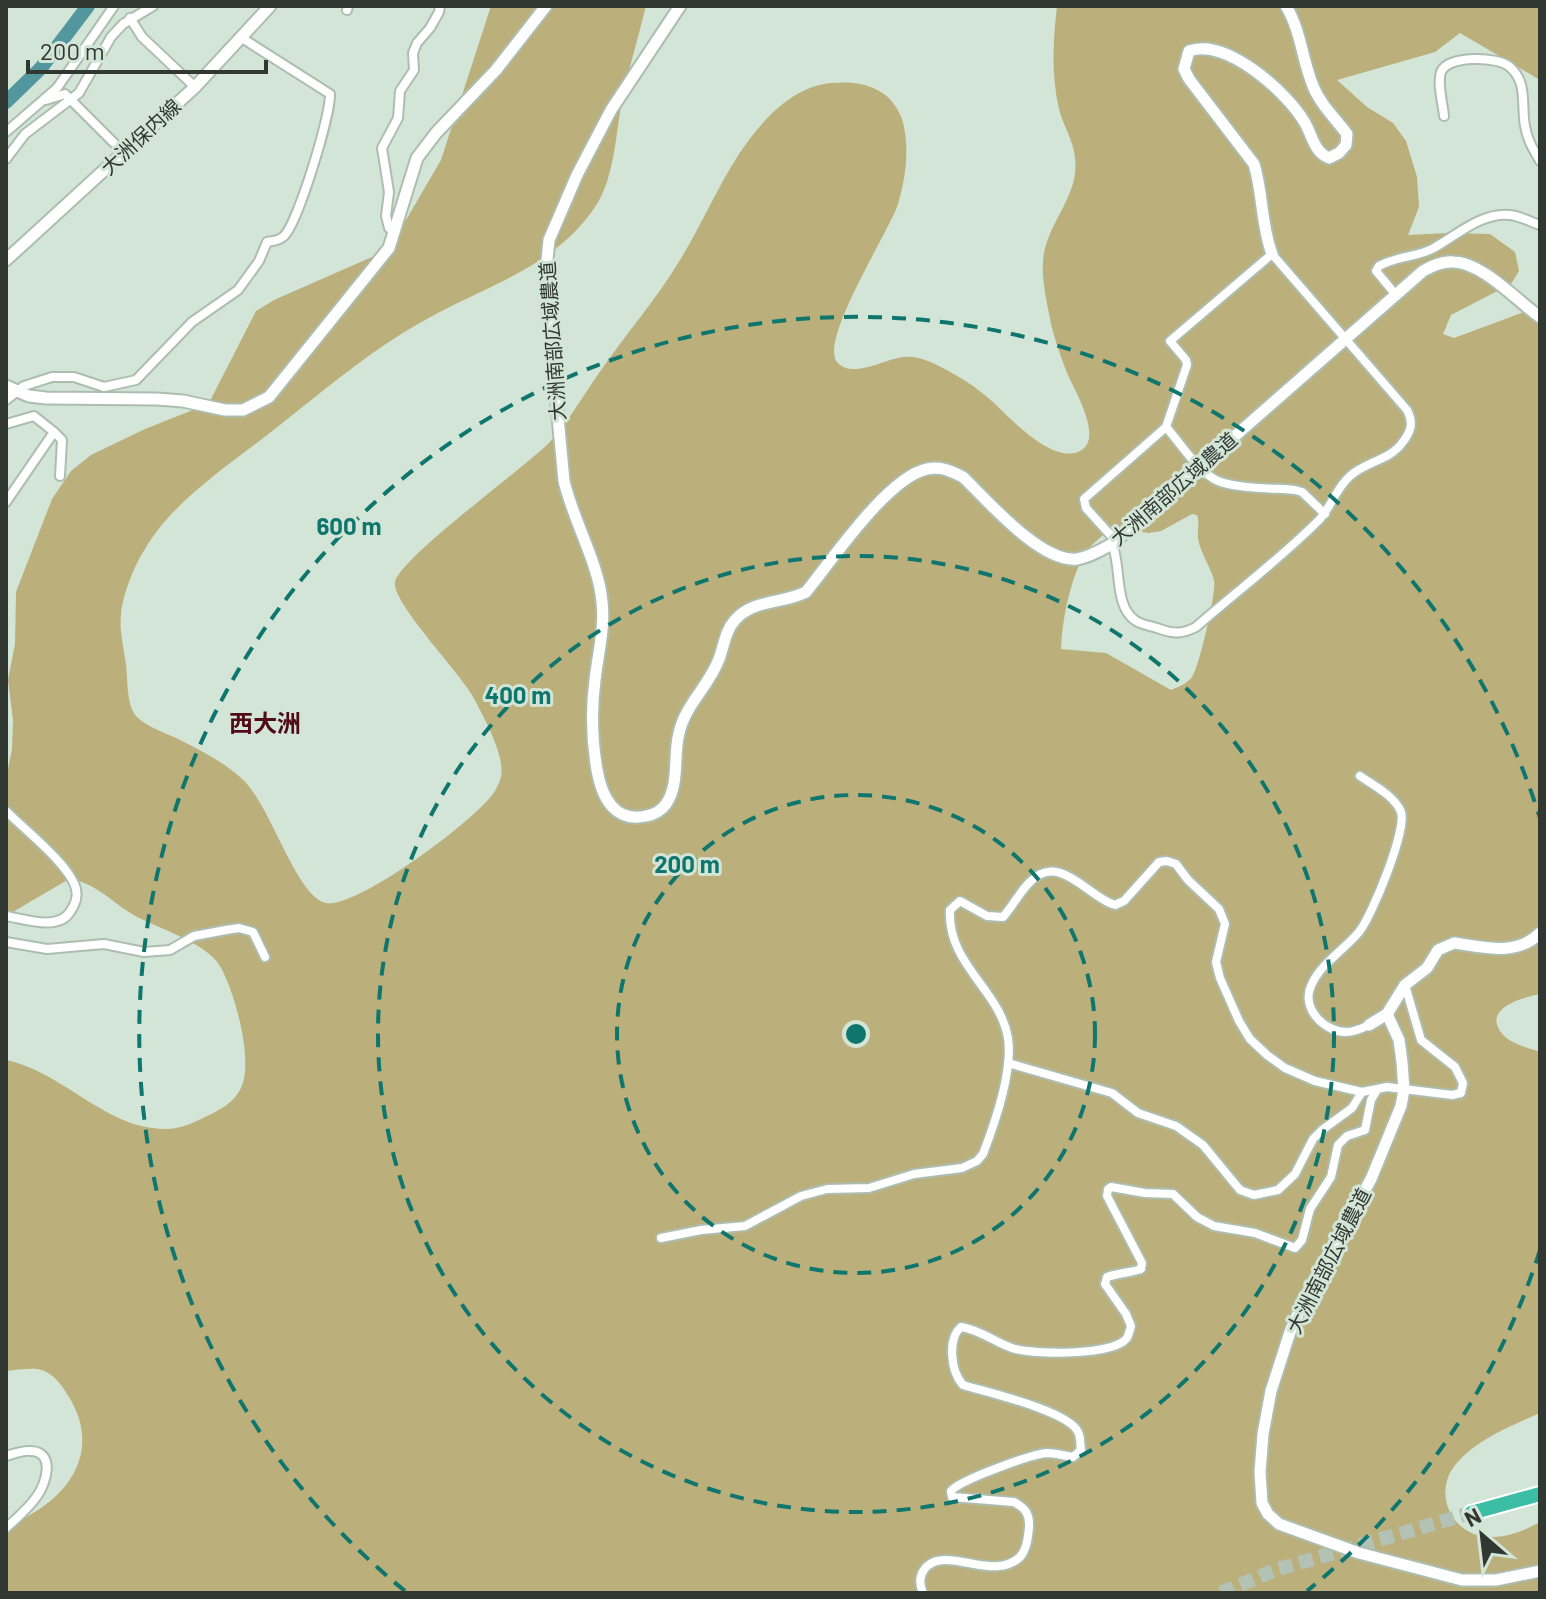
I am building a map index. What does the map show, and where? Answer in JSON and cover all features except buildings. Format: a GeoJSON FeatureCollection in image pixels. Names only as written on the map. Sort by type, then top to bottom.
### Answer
{"type":"FeatureCollection","features":[{"type":"Feature","properties":{"kind":"highway"},"geometry":{"type":"LineString","coordinates":[[1471,1513],[1540,1494]]}},
{"type":"Feature","properties":{"kind":"street"},"geometry":{"type":"LineString","coordinates":[[6,132],[70,72],[114,6]]}},
{"type":"Feature","properties":{"kind":"street"},"geometry":{"type":"LineString","coordinates":[[6,159],[25,134],[72,99],[89,80],[111,37],[130,18],[153,6]]}},
{"type":"Feature","properties":{"kind":"street","name":"大洲保内線"},"geometry":{"type":"LineString","coordinates":[[6,260],[195,87],[270,6]]}},
{"type":"Feature","properties":{"kind":"street"},"geometry":{"type":"LineString","coordinates":[[396,234],[389,228],[386,216],[389,192],[382,148],[398,118],[400,91],[414,70],[413,53],[417,43],[435,20],[440,6]]}},
{"type":"Feature","properties":{"kind":"street"},"geometry":{"type":"LineString","coordinates":[[11,389],[46,398],[183,401],[225,410],[243,410],[269,397],[380,263],[396,234],[409,177],[417,158],[436,133],[496,70],[546,6]]}},
{"type":"Feature","properties":{"kind":"street","name":"大洲南部広域農道"},"geometry":{"type":"LineString","coordinates":[[680,6],[592,143],[554,223],[546,254],[545,279],[564,481],[602,598],[601,640],[594,682],[593,743],[601,790],[618,814],[634,819],[652,815],[665,806],[674,790],[678,734],[683,718],[711,676],[734,621],[758,604],[794,598],[806,592],[881,500],[910,477],[925,469],[950,470],[963,477],[1024,534],[1057,556],[1075,559],[1096,553],[1114,542],[1423,271],[1439,263],[1465,263],[1485,274],[1540,317]]}},
{"type":"Feature","properties":{"kind":"street"},"geometry":{"type":"LineString","coordinates":[[1272,254],[1170,341],[1187,365],[1166,427],[1084,499],[1086,508],[1114,542],[1125,609],[1135,620],[1169,632],[1183,634],[1196,627],[1325,514],[1346,479],[1358,469],[1401,446],[1411,428],[1407,410],[1272,254],[1266,239],[1254,164],[1184,69],[1189,51],[1199,48],[1216,51],[1244,64],[1268,80],[1287,99],[1305,122],[1322,155],[1329,158],[1339,153],[1346,145],[1347,134],[1322,103],[1313,86],[1297,25],[1286,6]]}},
{"type":"Feature","properties":{"kind":"street"},"geometry":{"type":"LineString","coordinates":[[130,18],[142,37],[195,87]]}},
{"type":"Feature","properties":{"kind":"street"},"geometry":{"type":"LineString","coordinates":[[6,400],[11,389],[52,377],[74,377],[104,387],[136,380],[192,322],[238,290],[259,261],[267,242],[275,241],[288,230],[310,177],[330,94],[242,38]]}},
{"type":"Feature","properties":{"kind":"street"},"geometry":{"type":"LineString","coordinates":[[1444,116],[1440,75],[1443,68],[1449,64],[1483,58],[1508,65],[1523,88],[1525,129],[1540,161]]}},
{"type":"Feature","properties":{"kind":"street"},"geometry":{"type":"LineString","coordinates":[[38,104],[65,94],[124,153]]}},
{"type":"Feature","properties":{"kind":"street"},"geometry":{"type":"LineString","coordinates":[[1396,295],[1376,271],[1387,261],[1431,249],[1476,222],[1493,217],[1510,215],[1540,225]]}},
{"type":"Feature","properties":{"kind":"street"},"geometry":{"type":"LineString","coordinates":[[6,424],[34,416],[54,432],[62,440],[60,476]]}},
{"type":"Feature","properties":{"kind":"street"},"geometry":{"type":"LineString","coordinates":[[1166,427],[1215,479],[1302,492],[1325,514]]}},
{"type":"Feature","properties":{"kind":"street"},"geometry":{"type":"LineString","coordinates":[[6,502],[54,432]]}},
{"type":"Feature","properties":{"kind":"street"},"geometry":{"type":"LineString","coordinates":[[1360,776],[1395,802],[1402,822],[1369,917],[1309,988],[1308,1001],[1314,1013],[1333,1030],[1356,1031],[1387,1014],[1405,985],[1427,968],[1444,946],[1454,943],[1514,948],[1528,943],[1540,933]]}},
{"type":"Feature","properties":{"kind":"street"},"geometry":{"type":"LineString","coordinates":[[6,811],[62,866],[77,893],[75,906],[67,917],[33,922],[6,916]]}},
{"type":"Feature","properties":{"kind":"street"},"geometry":{"type":"LineString","coordinates":[[661,1238],[745,1226],[801,1196],[827,1189],[869,1188],[914,1174],[962,1168],[977,1161],[989,1138],[1008,1063],[1008,1039],[1003,1020],[970,972],[954,941],[949,923],[953,905],[960,901],[987,916],[1003,917],[1031,880],[1053,872],[1066,873],[1101,901],[1115,905],[1124,901],[1159,862],[1176,864],[1219,909],[1225,924],[1216,962],[1218,970],[1239,1021],[1250,1039],[1267,1055],[1285,1068],[1315,1081],[1362,1092],[1387,1087],[1452,1095],[1461,1093],[1463,1083],[1455,1067],[1421,1040],[1405,985]]}},
{"type":"Feature","properties":{"kind":"street"},"geometry":{"type":"LineString","coordinates":[[6,942],[47,949],[104,944],[144,952],[170,950],[194,936],[239,928],[253,932],[265,957]]}},
{"type":"Feature","properties":{"kind":"street","name":"大洲南部広域農道"},"geometry":{"type":"LineString","coordinates":[[1387,1014],[1399,1040],[1404,1090],[1392,1134],[1371,1179],[1304,1300],[1290,1332],[1271,1391],[1263,1434],[1260,1472],[1262,1503],[1279,1524],[1359,1553],[1462,1580],[1496,1580],[1540,1571]]}},
{"type":"Feature","properties":{"kind":"street"},"geometry":{"type":"LineString","coordinates":[[1008,1063],[1112,1093],[1138,1113],[1176,1126],[1203,1145],[1240,1190],[1254,1195],[1278,1190],[1295,1174],[1313,1139],[1352,1108],[1362,1092]]}},
{"type":"Feature","properties":{"kind":"street"},"geometry":{"type":"LineString","coordinates":[[923,1593],[919,1585],[920,1575],[924,1568],[936,1561],[949,1560],[978,1566],[1004,1565],[1019,1558],[1026,1546],[1029,1522],[1028,1513],[1023,1507],[1014,1502],[952,1497],[954,1486],[1046,1453],[1073,1457],[1081,1450],[1079,1433],[1073,1424],[1036,1407],[963,1385],[954,1368],[956,1330],[961,1327],[974,1329],[1012,1348],[1056,1354],[1088,1351],[1127,1339],[1131,1326],[1105,1284],[1107,1277],[1141,1269],[1142,1263],[1107,1196],[1111,1187],[1173,1194],[1197,1217],[1214,1226],[1255,1233],[1295,1248],[1302,1240],[1310,1209],[1331,1177],[1338,1145],[1347,1136],[1365,1130],[1371,1100],[1377,1090]]}},
{"type":"Feature","properties":{"kind":"street"},"geometry":{"type":"LineString","coordinates":[[6,1456],[30,1451],[39,1453],[47,1469],[46,1482],[39,1494],[6,1528]]}},
{"type":"Feature","properties":{"kind":"shaded area"},"geometry":{"type":"Polygon","coordinates":[[[491,6],[646,6],[624,90],[607,181],[595,207],[578,228],[539,261],[425,320],[384,345],[220,471],[186,500],[156,532],[130,580],[122,606],[121,626],[129,698],[136,716],[212,757],[240,777],[262,806],[304,884],[315,897],[326,903],[341,901],[362,892],[415,860],[484,804],[495,791],[501,775],[495,742],[472,695],[414,620],[395,582],[418,553],[556,435],[671,275],[739,154],[767,119],[790,99],[803,91],[832,83],[854,83],[874,88],[897,108],[906,140],[906,162],[898,204],[846,310],[834,350],[837,362],[843,367],[860,369],[904,357],[929,361],[974,386],[1045,446],[1069,454],[1087,445],[1089,426],[1054,337],[1043,270],[1048,239],[1071,190],[1075,169],[1074,152],[1059,109],[1055,83],[1057,6],[1540,6],[1540,80],[1460,33],[1435,52],[1337,80],[1367,107],[1393,123],[1406,141],[1417,177],[1419,207],[1408,235],[1490,234],[1515,252],[1519,271],[1511,284],[1451,315],[1443,334],[1454,338],[1540,306],[1540,994],[1508,1005],[1497,1016],[1497,1023],[1508,1039],[1540,1052],[1540,1413],[1495,1434],[1464,1455],[1449,1474],[1446,1496],[1448,1507],[1460,1525],[1481,1536],[1512,1534],[1540,1522],[1540,1593],[6,1593],[6,1526],[27,1517],[60,1492],[80,1458],[82,1439],[79,1419],[56,1379],[37,1369],[6,1371],[6,1060],[47,1076],[124,1120],[145,1127],[167,1129],[193,1123],[230,1102],[240,1090],[245,1063],[237,1010],[226,978],[213,957],[204,950],[132,914],[94,888],[69,879],[6,916],[6,779],[12,749],[13,720],[8,680],[15,644],[16,592],[52,499],[71,471],[91,455],[198,408],[211,399],[256,311],[372,257],[406,220],[441,160],[491,6]],[[1192,514],[1161,531],[1149,533],[1111,528],[1094,543],[1084,556],[1073,581],[1061,649],[1106,653],[1171,690],[1190,679],[1203,645],[1214,587],[1198,539],[1197,515],[1192,514]]]}},
{"type":"Feature","properties":{"kind":"waterway"},"geometry":{"type":"LineString","coordinates":[[6,102],[41,68],[88,6]]}},
{"type":"Feature","properties":{"kind":"tunnel"},"geometry":{"type":"LineString","coordinates":[[1221,1593],[1275,1570],[1471,1513]]}},
{"type":"Feature","properties":{"kind":"district","name":"西大洲"},"geometry":{"type":"Point","coordinates":[265,724]}}]}
